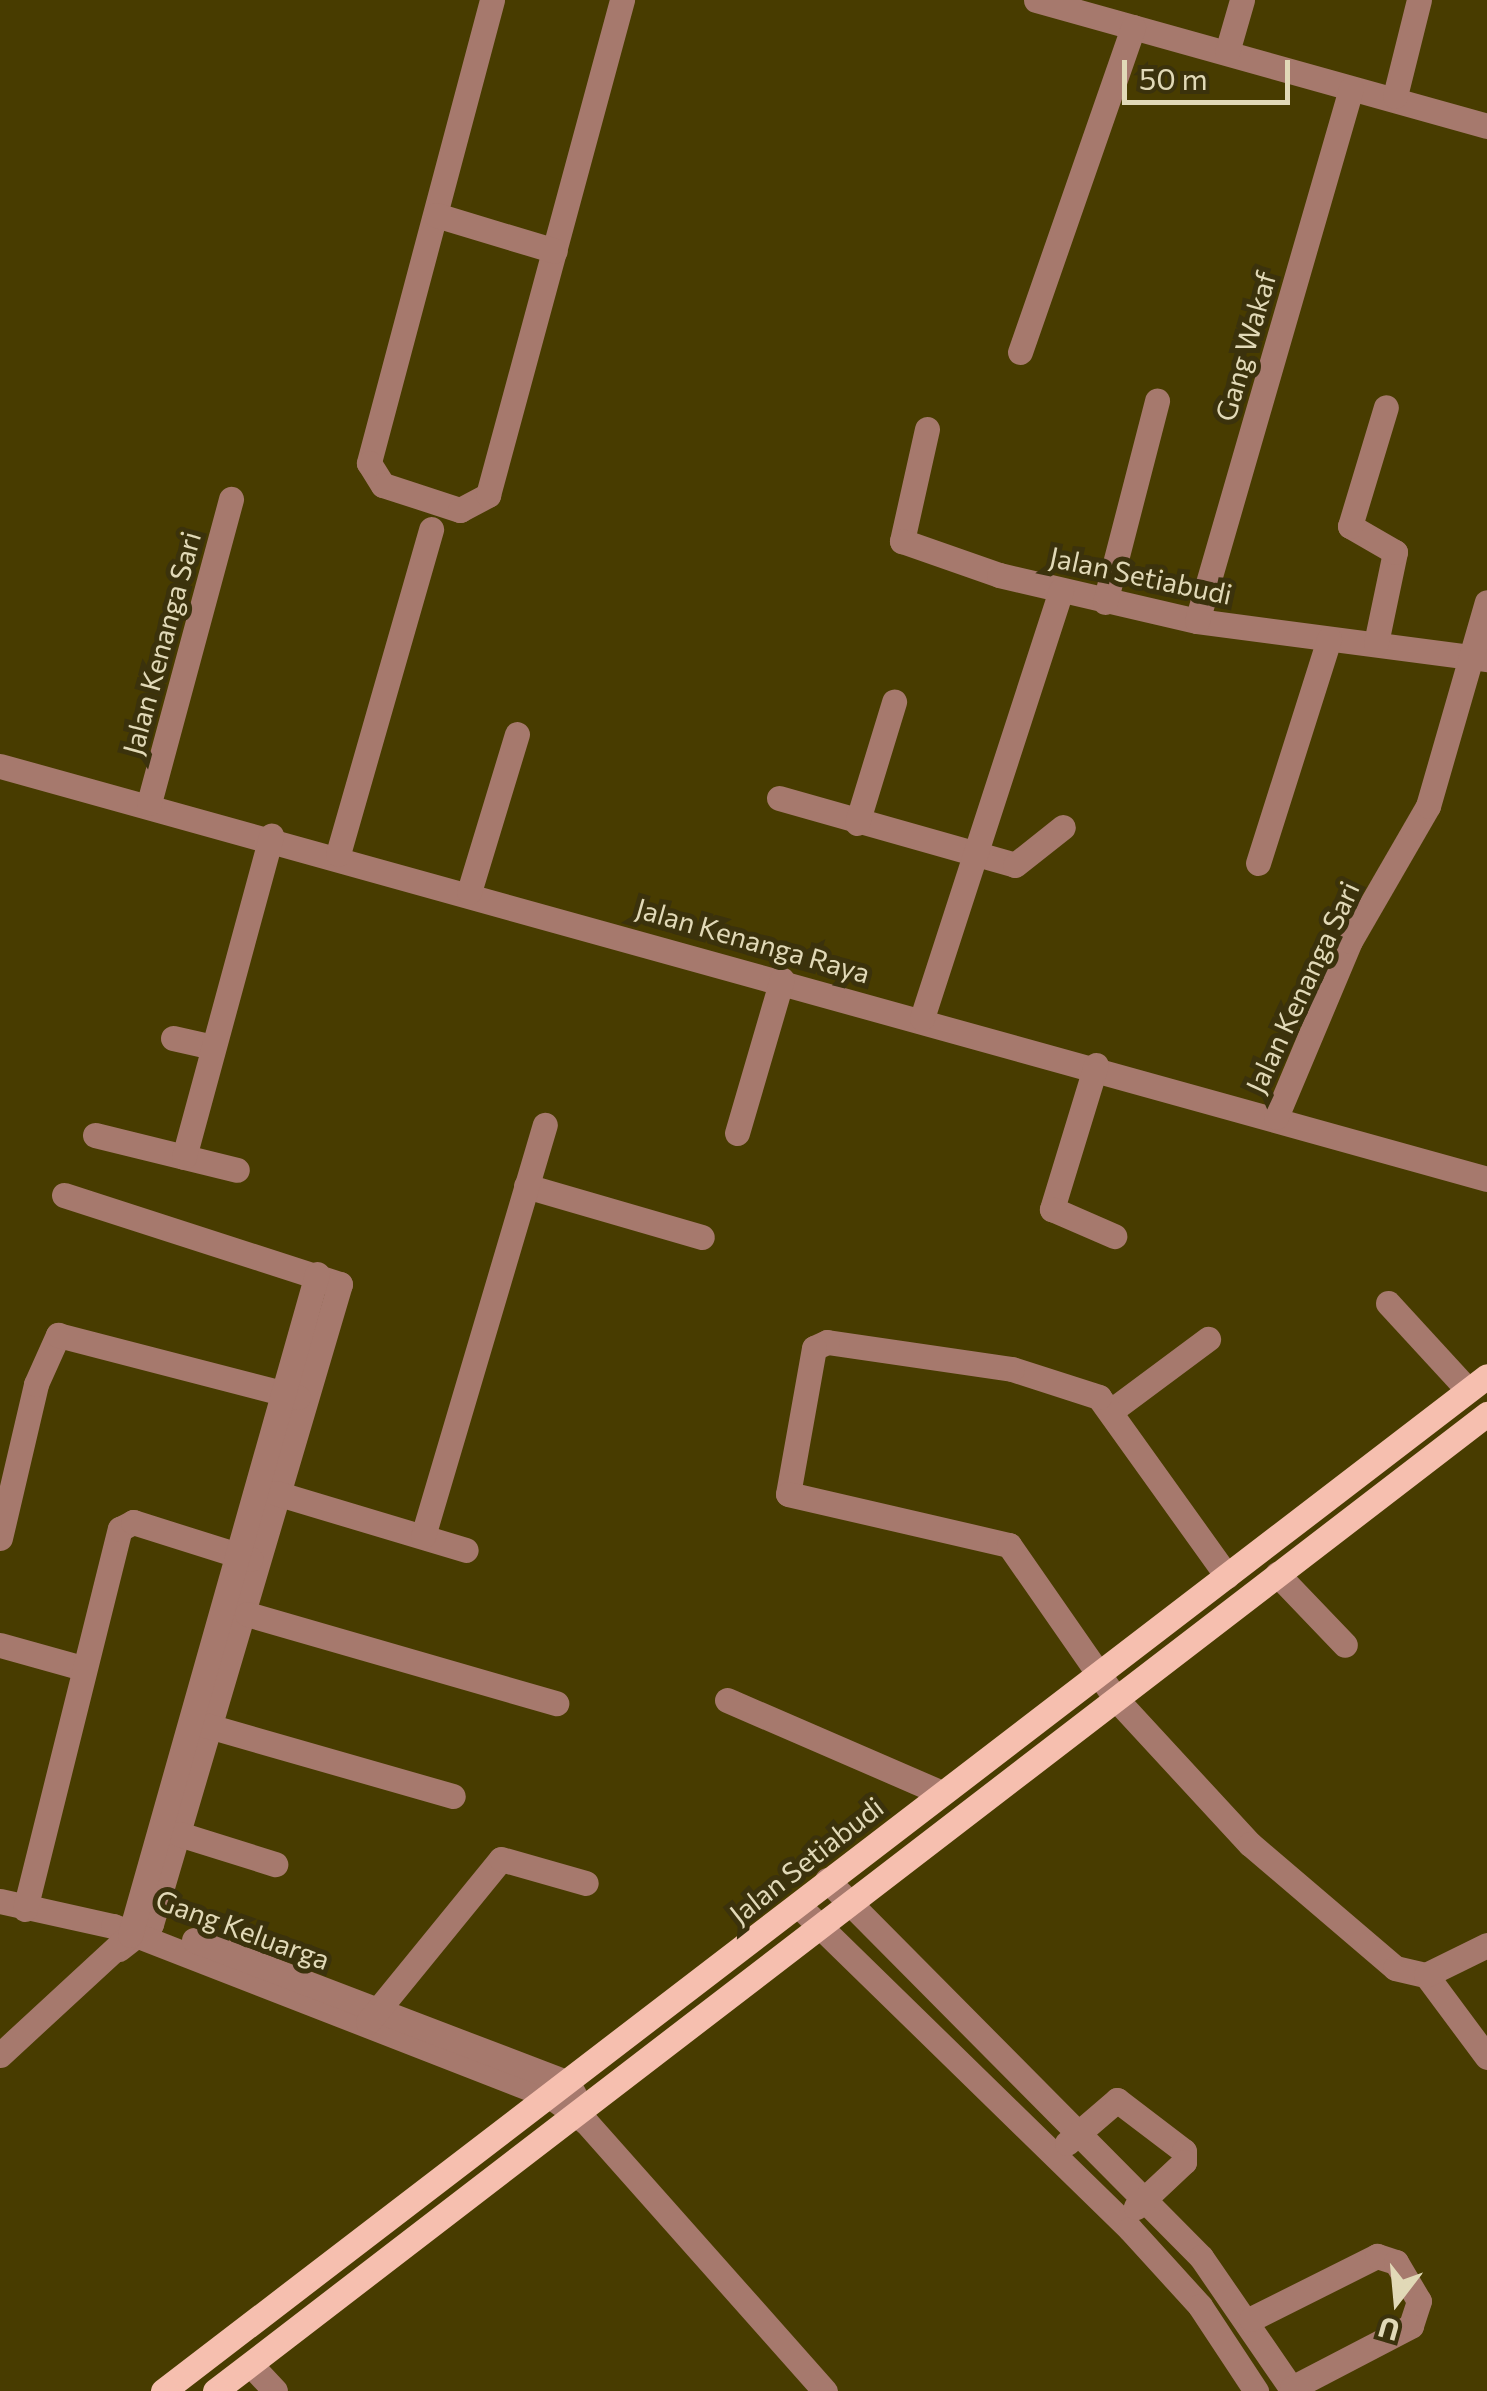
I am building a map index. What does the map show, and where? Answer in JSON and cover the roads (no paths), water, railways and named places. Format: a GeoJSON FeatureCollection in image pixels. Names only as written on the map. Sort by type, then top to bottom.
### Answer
{"type":"FeatureCollection","features":[{"type":"Feature","properties":{"kind":"main road","name":"Jalan Setiabudi"},"geometry":{"type":"LineString","coordinates":[[163,2391],[1478,1384]]}},
{"type":"Feature","properties":{"kind":"main road","name":"Jalan Setiabudi"},"geometry":{"type":"LineString","coordinates":[[215,2391],[580,2114],[845,1900],[1116,1700],[1486,1417]]}},
{"type":"Feature","properties":{"kind":"street"},"geometry":{"type":"LineString","coordinates":[[492,0],[369,463],[376,480],[416,498],[460,510],[484,504],[622,0]]}},
{"type":"Feature","properties":{"kind":"street"},"geometry":{"type":"LineString","coordinates":[[1036,0],[1121,16],[1226,52],[1351,89],[1395,96],[1487,126]]}},
{"type":"Feature","properties":{"kind":"street"},"geometry":{"type":"LineString","coordinates":[[1226,52],[1242,0]]}},
{"type":"Feature","properties":{"kind":"street"},"geometry":{"type":"LineString","coordinates":[[1395,96],[1419,0]]}},
{"type":"Feature","properties":{"kind":"street"},"geometry":{"type":"LineString","coordinates":[[1020,352],[1121,16]]}},
{"type":"Feature","properties":{"kind":"street","name":"Gang Wakaf"},"geometry":{"type":"LineString","coordinates":[[1197,621],[1351,89]]}},
{"type":"Feature","properties":{"kind":"street"},"geometry":{"type":"LineString","coordinates":[[436,215],[555,250]]}},
{"type":"Feature","properties":{"kind":"street"},"geometry":{"type":"LineString","coordinates":[[1105,602],[1156,401]]}},
{"type":"Feature","properties":{"kind":"street"},"geometry":{"type":"LineString","coordinates":[[1376,643],[1395,552],[1350,526],[1386,408]]}},
{"type":"Feature","properties":{"kind":"street","name":"Jalan Setiabudi"},"geometry":{"type":"LineString","coordinates":[[927,429],[902,541],[1105,602],[1197,621],[1480,657]]}},
{"type":"Feature","properties":{"kind":"street","name":"Jalan Kenanga Sari"},"geometry":{"type":"LineString","coordinates":[[149,803],[230,498]]}},
{"type":"Feature","properties":{"kind":"street"},"geometry":{"type":"LineString","coordinates":[[338,854],[431,529]]}},
{"type":"Feature","properties":{"kind":"street"},"geometry":{"type":"LineString","coordinates":[[922,1018],[1061,590]]}},
{"type":"Feature","properties":{"kind":"street","name":"Jalan Kenanga Sari"},"geometry":{"type":"LineString","coordinates":[[1276,1117],[1350,942],[1428,806],[1480,657],[1487,602]]}},
{"type":"Feature","properties":{"kind":"street"},"geometry":{"type":"LineString","coordinates":[[1258,864],[1329,638]]}},
{"type":"Feature","properties":{"kind":"street"},"geometry":{"type":"LineString","coordinates":[[857,823],[894,702]]}},
{"type":"Feature","properties":{"kind":"street"},"geometry":{"type":"LineString","coordinates":[[470,892],[516,734]]}},
{"type":"Feature","properties":{"kind":"street","name":"Jalan Kenanga Raya"},"geometry":{"type":"LineString","coordinates":[[0,766],[338,854],[1096,1065],[1487,1179]]}},
{"type":"Feature","properties":{"kind":"street"},"geometry":{"type":"LineString","coordinates":[[779,798],[971,858],[1026,864],[1064,827]]}},
{"type":"Feature","properties":{"kind":"street"},"geometry":{"type":"LineString","coordinates":[[184,1157],[271,836]]}},
{"type":"Feature","properties":{"kind":"street"},"geometry":{"type":"LineString","coordinates":[[738,1134],[782,979]]}},
{"type":"Feature","properties":{"kind":"street"},"geometry":{"type":"LineString","coordinates":[[174,1038],[213,1047]]}},
{"type":"Feature","properties":{"kind":"street"},"geometry":{"type":"LineString","coordinates":[[1096,1065],[1052,1209],[1114,1236]]}},
{"type":"Feature","properties":{"kind":"street"},"geometry":{"type":"LineString","coordinates":[[423,1536],[545,1125]]}},
{"type":"Feature","properties":{"kind":"street"},"geometry":{"type":"LineString","coordinates":[[95,1134],[237,1170]]}},
{"type":"Feature","properties":{"kind":"street"},"geometry":{"type":"LineString","coordinates":[[526,1186],[702,1237]]}},
{"type":"Feature","properties":{"kind":"street"},"geometry":{"type":"LineString","coordinates":[[0,2055],[132,1932],[179,1834],[198,1723],[247,1614],[247,1558],[276,1493],[317,1274],[64,1195]]}},
{"type":"Feature","properties":{"kind":"street"},"geometry":{"type":"LineString","coordinates":[[1388,1303],[1478,1384]]}},
{"type":"Feature","properties":{"kind":"street"},"geometry":{"type":"LineString","coordinates":[[0,1538],[36,1384],[58,1335],[292,1395]]}},
{"type":"Feature","properties":{"kind":"street"},"geometry":{"type":"LineString","coordinates":[[1114,1408],[1208,1339]]}},
{"type":"Feature","properties":{"kind":"street"},"geometry":{"type":"LineString","coordinates":[[1227,1576],[1114,1408],[1012,1369],[822,1342],[811,1353],[786,1488],[794,1498],[1001,1540],[1116,1700],[1250,1844],[1395,1968],[1426,1975],[1487,1945]]}},
{"type":"Feature","properties":{"kind":"street"},"geometry":{"type":"LineString","coordinates":[[132,1932],[198,1723],[292,1395]]}},
{"type":"Feature","properties":{"kind":"street"},"geometry":{"type":"LineString","coordinates":[[276,1493],[466,1550]]}},
{"type":"Feature","properties":{"kind":"street"},"geometry":{"type":"LineString","coordinates":[[25,1909],[78,1667],[122,1526],[247,1558]]}},
{"type":"Feature","properties":{"kind":"street"},"geometry":{"type":"LineString","coordinates":[[1277,1574],[1345,1645]]}},
{"type":"Feature","properties":{"kind":"street"},"geometry":{"type":"LineString","coordinates":[[247,1614],[556,1703]]}},
{"type":"Feature","properties":{"kind":"street"},"geometry":{"type":"LineString","coordinates":[[0,1645],[78,1667]]}},
{"type":"Feature","properties":{"kind":"street"},"geometry":{"type":"LineString","coordinates":[[727,1700],[942,1794]]}},
{"type":"Feature","properties":{"kind":"street"},"geometry":{"type":"LineString","coordinates":[[198,1723],[453,1796]]}},
{"type":"Feature","properties":{"kind":"street"},"geometry":{"type":"LineString","coordinates":[[179,1834],[276,1864]]}},
{"type":"Feature","properties":{"kind":"street"},"geometry":{"type":"LineString","coordinates":[[371,2018],[501,1859],[586,1883]]}},
{"type":"Feature","properties":{"kind":"street"},"geometry":{"type":"LineString","coordinates":[[826,1880],[1146,2198],[1252,2319],[1293,2390],[1411,2326],[1420,2309],[1396,2262],[1376,2256],[1252,2319]]}},
{"type":"Feature","properties":{"kind":"street","name":"Gang Keluarga"},"geometry":{"type":"LineString","coordinates":[[0,1901],[132,1932],[559,2089],[825,2391]]}},
{"type":"Feature","properties":{"kind":"street"},"geometry":{"type":"LineString","coordinates":[[798,1905],[1122,2221],[1200,2306],[1256,2391]]}},
{"type":"Feature","properties":{"kind":"street"},"geometry":{"type":"LineString","coordinates":[[1426,1975],[1487,2057]]}},
{"type":"Feature","properties":{"kind":"street"},"geometry":{"type":"LineString","coordinates":[[1054,2155],[1117,2100],[1184,2151],[1184,2162],[1122,2221]]}},
{"type":"Feature","properties":{"kind":"street"},"geometry":{"type":"LineString","coordinates":[[251,2365],[275,2391]]}}]}
